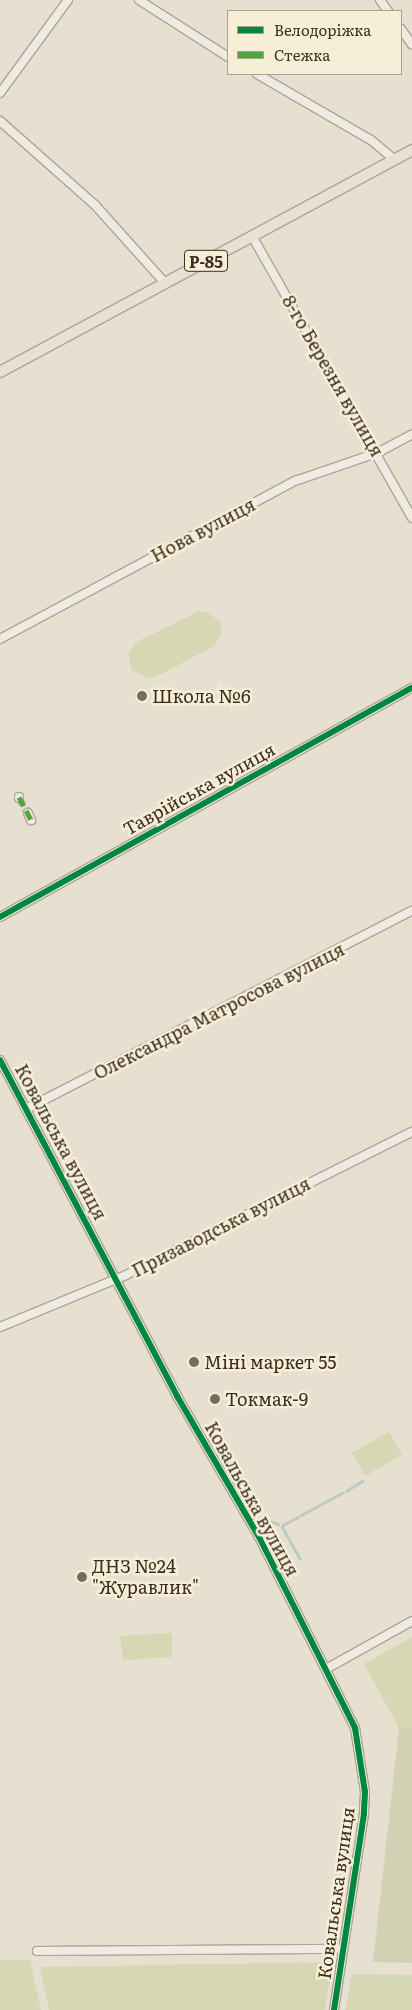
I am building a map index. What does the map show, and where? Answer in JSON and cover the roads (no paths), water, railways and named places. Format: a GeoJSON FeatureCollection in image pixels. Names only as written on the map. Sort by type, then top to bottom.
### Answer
{"type":"FeatureCollection","features":[{"type":"Feature","properties":{"kind":"main road","name":"Р-85"},"geometry":{"type":"LineString","coordinates":[[0,372],[412,150]]}},
{"type":"Feature","properties":{"kind":"street"},"geometry":{"type":"LineString","coordinates":[[0,93],[68,0]]}},
{"type":"Feature","properties":{"kind":"street"},"geometry":{"type":"LineString","coordinates":[[139,0],[227,56]]}},
{"type":"Feature","properties":{"kind":"street"},"geometry":{"type":"LineString","coordinates":[[402,30],[412,45]]}},
{"type":"Feature","properties":{"kind":"street"},"geometry":{"type":"LineString","coordinates":[[259,75],[371,140],[395,160]]}},
{"type":"Feature","properties":{"kind":"street"},"geometry":{"type":"LineString","coordinates":[[0,121],[95,205],[165,283]]}},
{"type":"Feature","properties":{"kind":"street","name":"8-го Березня вулиця"},"geometry":{"type":"LineString","coordinates":[[252,236],[412,518]]}},
{"type":"Feature","properties":{"kind":"street","name":"Нова вулиця"},"geometry":{"type":"LineString","coordinates":[[0,639],[295,481],[377,454],[412,434]]}},
{"type":"Feature","properties":{"kind":"street","name":"Таврійська вулиця"},"geometry":{"type":"LineString","coordinates":[[0,917],[412,688]]}},
{"type":"Feature","properties":{"kind":"street","name":"Олександра Матросова вулиця"},"geometry":{"type":"LineString","coordinates":[[26,1109],[412,911]]}},
{"type":"Feature","properties":{"kind":"street","name":"Ковальська вулиця"},"geometry":{"type":"LineString","coordinates":[[0,1060],[177,1396],[259,1537],[355,1728],[364,1792],[354,1886],[334,2010]]}},
{"type":"Feature","properties":{"kind":"street","name":"Призаводська вулиця"},"geometry":{"type":"LineString","coordinates":[[0,1327],[117,1279],[412,1132]]}},
{"type":"Feature","properties":{"kind":"street"},"geometry":{"type":"LineString","coordinates":[[326,1669],[412,1621]]}},
{"type":"Feature","properties":{"kind":"street"},"geometry":{"type":"LineString","coordinates":[[37,1951],[343,1949]]}},
{"type":"Feature","properties":{"kind":"waterway"},"geometry":{"type":"LineString","coordinates":[[346,1491],[362,1481]]}},
{"type":"Feature","properties":{"kind":"waterway"},"geometry":{"type":"LineString","coordinates":[[301,1515],[342,1493]]}},
{"type":"Feature","properties":{"kind":"waterway"},"geometry":{"type":"LineString","coordinates":[[283,1525],[298,1517]]}},
{"type":"Feature","properties":{"kind":"waterway"},"geometry":{"type":"LineString","coordinates":[[263,1519],[278,1524]]}},
{"type":"Feature","properties":{"kind":"waterway"},"geometry":{"type":"LineString","coordinates":[[282,1526],[300,1558]]}},
{"type":"Feature","properties":{"kind":"tunnel"},"geometry":{"type":"LineString","coordinates":[[19,798],[28,813]]}},
{"type":"Feature","properties":{"kind":"place","name":"Школа №6"},"geometry":{"type":"Point","coordinates":[142,696]}},
{"type":"Feature","properties":{"kind":"place","name":"Міні маркет 55"},"geometry":{"type":"Point","coordinates":[194,1362]}},
{"type":"Feature","properties":{"kind":"place","name":"Токмак-9"},"geometry":{"type":"Point","coordinates":[215,1399]}},
{"type":"Feature","properties":{"kind":"place","name":"ДНЗ №24 \"Журавлик\""},"geometry":{"type":"Point","coordinates":[82,1577]}}]}
